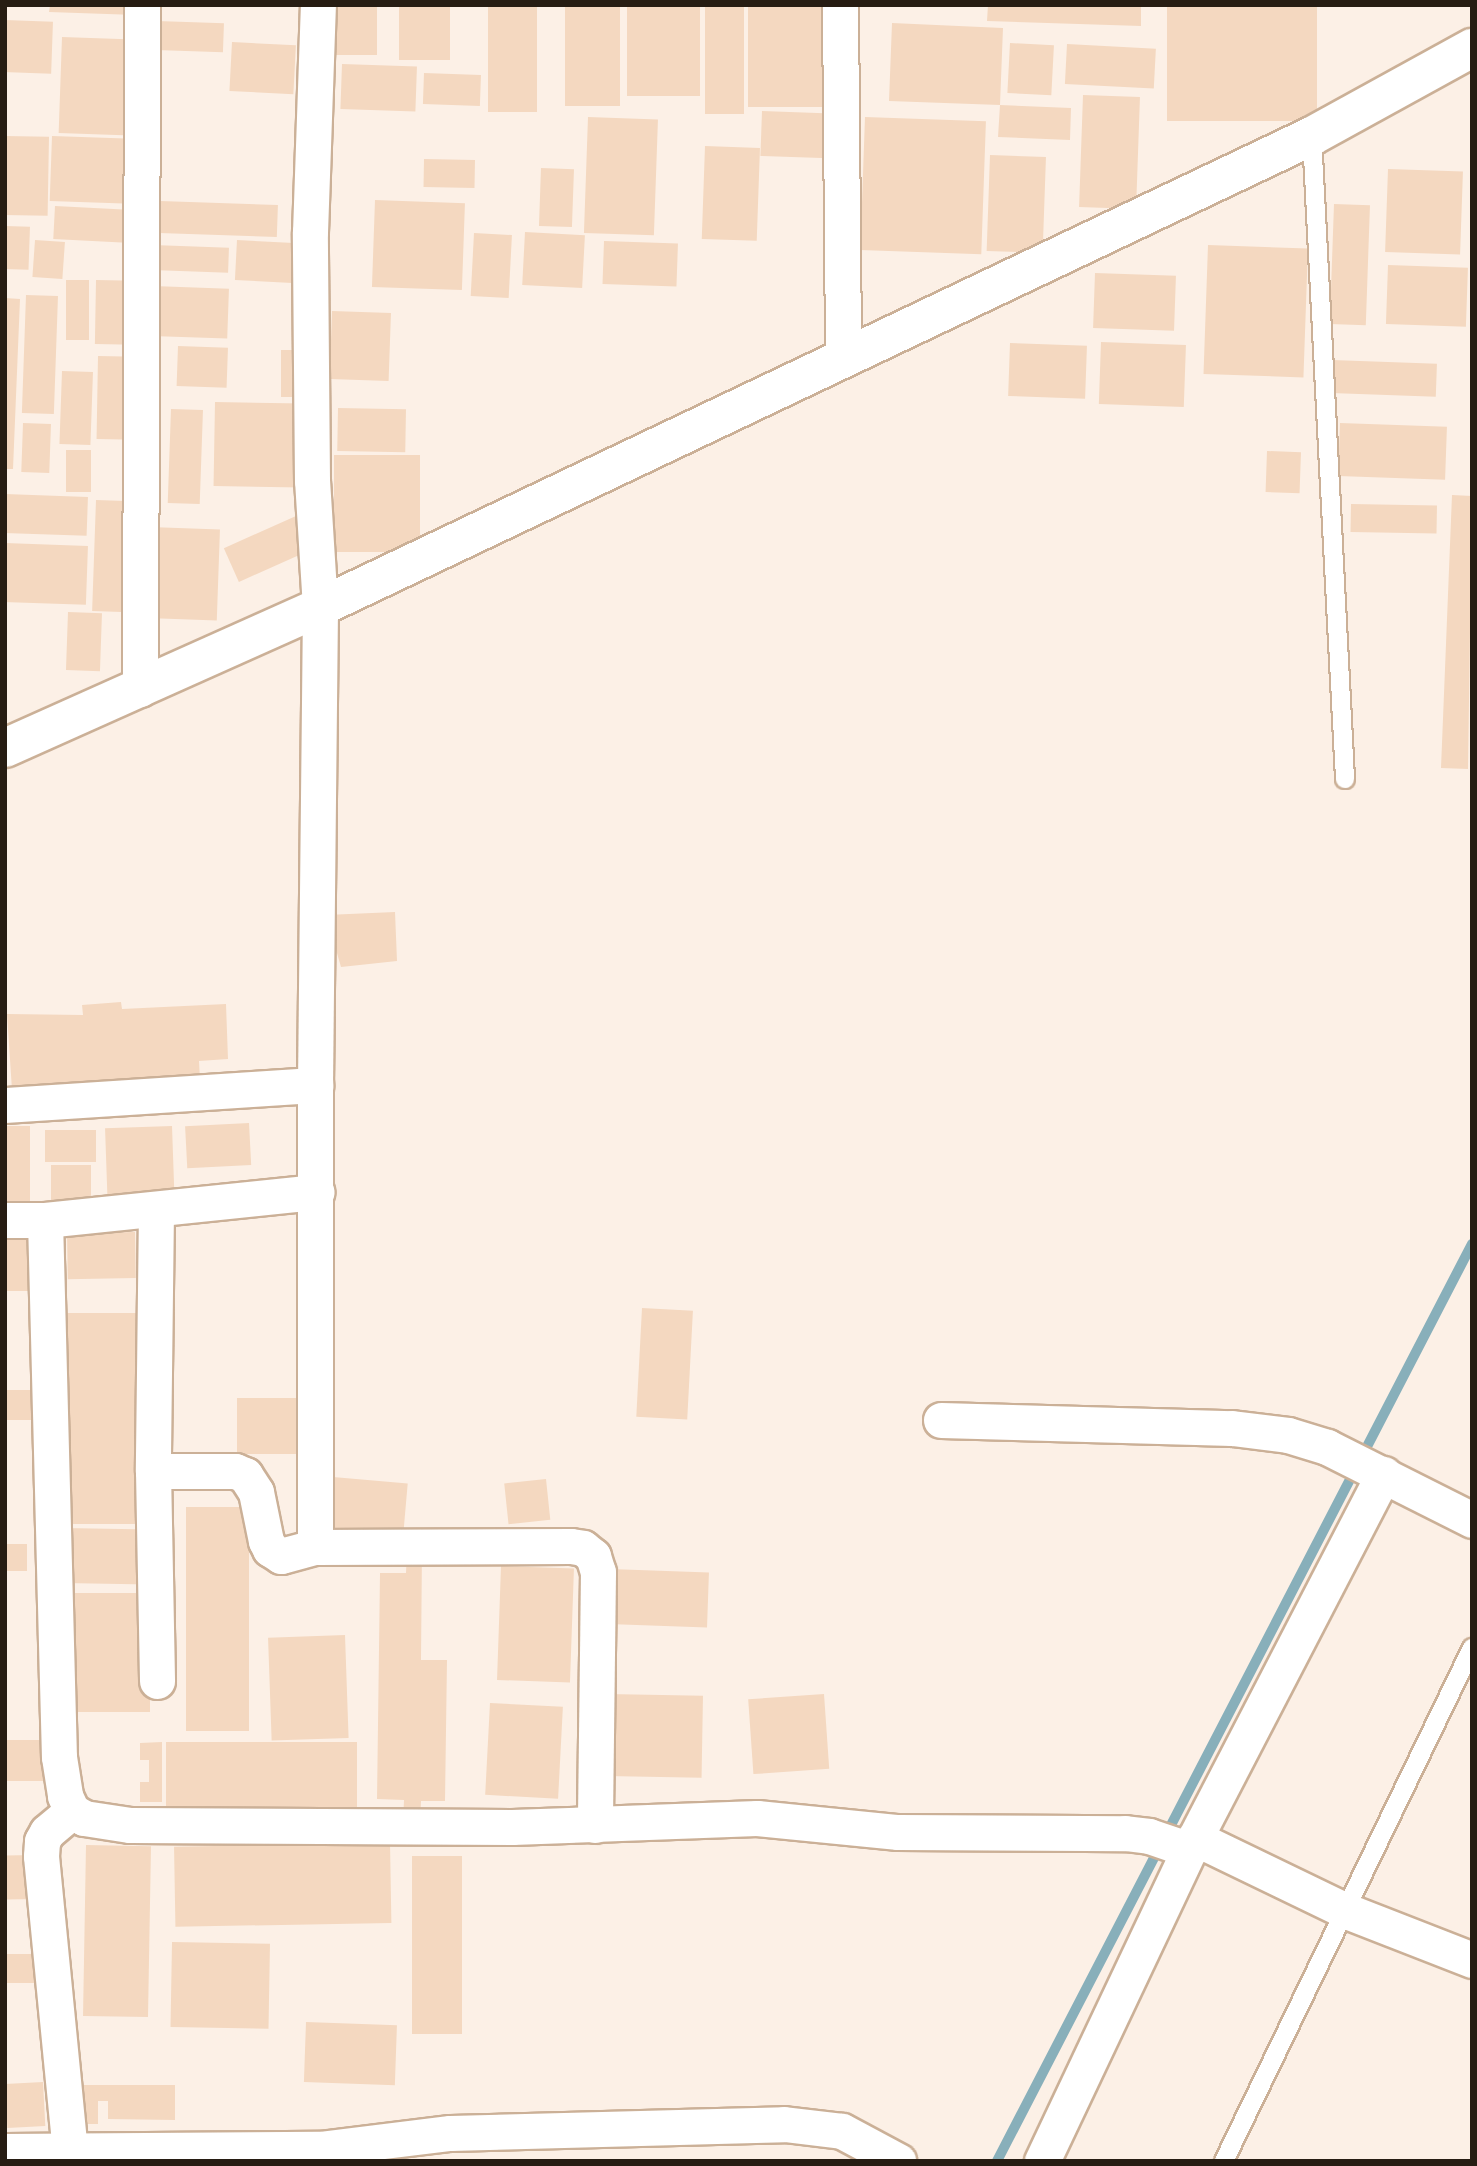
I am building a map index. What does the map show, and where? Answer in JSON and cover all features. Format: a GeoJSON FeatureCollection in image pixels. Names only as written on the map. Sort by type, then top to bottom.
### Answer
{"type":"FeatureCollection","features":[{"type":"Feature","properties":{"kind":"street"},"geometry":{"type":"LineString","coordinates":[[140,689],[142,5]]}},
{"type":"Feature","properties":{"kind":"street"},"geometry":{"type":"LineString","coordinates":[[315,1547],[315,1086],[320,607],[312,481],[310,232],[318,5]]}},
{"type":"Feature","properties":{"kind":"street"},"geometry":{"type":"LineString","coordinates":[[840,5],[843,357]]}},
{"type":"Feature","properties":{"kind":"street"},"geometry":{"type":"LineString","coordinates":[[5,748],[320,607],[1312,136],[1472,48]]}},
{"type":"Feature","properties":{"kind":"street"},"geometry":{"type":"LineString","coordinates":[[5,1105],[315,1086]]}},
{"type":"Feature","properties":{"kind":"street"},"geometry":{"type":"LineString","coordinates":[[5,1220],[45,1220],[317,1192]]}},
{"type":"Feature","properties":{"kind":"street"},"geometry":{"type":"LineString","coordinates":[[156,1209],[153,1471],[158,1681]]}},
{"type":"Feature","properties":{"kind":"street"},"geometry":{"type":"LineString","coordinates":[[45,1220],[59,1757],[65,1796],[72,1811],[97,1822],[130,1825],[595,1825],[757,1818],[898,1832],[1125,1833],[1177,1842],[1472,1959]]}},
{"type":"Feature","properties":{"kind":"street"},"geometry":{"type":"LineString","coordinates":[[941,1420],[1232,1428],[1288,1435],[1327,1447],[1472,1520]]}},
{"type":"Feature","properties":{"kind":"street"},"geometry":{"type":"LineString","coordinates":[[153,1471],[235,1471],[245,1475],[256,1492],[270,1549],[281,1556],[315,1547],[571,1546],[583,1548],[593,1556],[598,1572],[595,1825]]}},
{"type":"Feature","properties":{"kind":"street"},"geometry":{"type":"LineString","coordinates":[[1042,2161],[1177,1842],[1378,1471]]}},
{"type":"Feature","properties":{"kind":"street"},"geometry":{"type":"LineString","coordinates":[[70,2152],[41,1856],[42,1842],[47,1832],[72,1811]]}},
{"type":"Feature","properties":{"kind":"street"},"geometry":{"type":"LineString","coordinates":[[5,2151],[319,2149],[450,2133],[784,2124],[842,2131],[898,2161]]}},
{"type":"Feature","properties":{"kind":"lane"},"geometry":{"type":"LineString","coordinates":[[1312,136],[1345,779]]}},
{"type":"Feature","properties":{"kind":"lane"},"geometry":{"type":"LineString","coordinates":[[1224,2161],[1472,1648]]}},
{"type":"Feature","properties":{"kind":"building"},"geometry":{"type":"Polygon","coordinates":[[[50,5],[137,5],[136,15],[49,12],[50,5]]]}},
{"type":"Feature","properties":{"kind":"building"},"geometry":{"type":"Polygon","coordinates":[[[330,5],[377,5],[377,55],[330,55],[330,5]]]}},
{"type":"Feature","properties":{"kind":"building"},"geometry":{"type":"Polygon","coordinates":[[[399,5],[450,5],[450,60],[399,60],[399,5]]]}},
{"type":"Feature","properties":{"kind":"building"},"geometry":{"type":"Polygon","coordinates":[[[488,5],[537,5],[537,112],[488,112],[488,5]]]}},
{"type":"Feature","properties":{"kind":"building"},"geometry":{"type":"Polygon","coordinates":[[[565,5],[620,5],[620,106],[565,106],[565,5]]]}},
{"type":"Feature","properties":{"kind":"building"},"geometry":{"type":"Polygon","coordinates":[[[627,5],[700,5],[700,96],[627,96],[627,5]]]}},
{"type":"Feature","properties":{"kind":"building"},"geometry":{"type":"Polygon","coordinates":[[[705,5],[744,5],[744,114],[705,114],[705,5]]]}},
{"type":"Feature","properties":{"kind":"building"},"geometry":{"type":"Polygon","coordinates":[[[748,5],[836,5],[836,107],[748,107],[748,5]]]}},
{"type":"Feature","properties":{"kind":"building"},"geometry":{"type":"Polygon","coordinates":[[[988,5],[1141,5],[1141,26],[987,21],[988,5]]]}},
{"type":"Feature","properties":{"kind":"building"},"geometry":{"type":"Polygon","coordinates":[[[1167,5],[1317,5],[1317,121],[1167,121],[1167,5]]]}},
{"type":"Feature","properties":{"kind":"building"},"geometry":{"type":"Polygon","coordinates":[[[5,20],[53,22],[51,74],[5,72],[5,20]]]}},
{"type":"Feature","properties":{"kind":"building"},"geometry":{"type":"Polygon","coordinates":[[[157,21],[224,23],[223,52],[156,50],[157,21]]]}},
{"type":"Feature","properties":{"kind":"building"},"geometry":{"type":"Polygon","coordinates":[[[892,23],[1003,28],[1000,105],[889,101],[892,23]]]}},
{"type":"Feature","properties":{"kind":"building"},"geometry":{"type":"Polygon","coordinates":[[[62,37],[134,40],[131,135],[59,133],[62,37]]]}},
{"type":"Feature","properties":{"kind":"building"},"geometry":{"type":"Polygon","coordinates":[[[232,42],[296,45],[293,94],[229,91],[232,42]]]}},
{"type":"Feature","properties":{"kind":"building"},"geometry":{"type":"Polygon","coordinates":[[[1010,43],[1054,45],[1051,95],[1007,93],[1010,43]]]}},
{"type":"Feature","properties":{"kind":"building"},"geometry":{"type":"Polygon","coordinates":[[[1067,44],[1156,49],[1154,89],[1065,84],[1067,44]]]}},
{"type":"Feature","properties":{"kind":"building"},"geometry":{"type":"Polygon","coordinates":[[[342,64],[417,67],[415,112],[340,109],[342,64]]]}},
{"type":"Feature","properties":{"kind":"building"},"geometry":{"type":"Polygon","coordinates":[[[424,73],[481,75],[480,106],[423,104],[424,73]]]}},
{"type":"Feature","properties":{"kind":"building"},"geometry":{"type":"Polygon","coordinates":[[[1083,95],[1140,97],[1136,209],[1079,207],[1083,95]]]}},
{"type":"Feature","properties":{"kind":"building"},"geometry":{"type":"Polygon","coordinates":[[[1000,105],[1071,108],[1070,140],[998,137],[1000,105]]]}},
{"type":"Feature","properties":{"kind":"building"},"geometry":{"type":"Polygon","coordinates":[[[762,111],[838,114],[836,159],[760,156],[762,111]]]}},
{"type":"Feature","properties":{"kind":"building"},"geometry":{"type":"Polygon","coordinates":[[[588,117],[658,119],[654,235],[584,233],[588,117]]]}},
{"type":"Feature","properties":{"kind":"building"},"geometry":{"type":"Polygon","coordinates":[[[865,117],[986,121],[981,254],[860,250],[865,117]]]}},
{"type":"Feature","properties":{"kind":"building"},"geometry":{"type":"Polygon","coordinates":[[[5,136],[49,137],[48,216],[5,215],[5,136]]]}},
{"type":"Feature","properties":{"kind":"building"},"geometry":{"type":"Polygon","coordinates":[[[52,136],[133,139],[131,204],[50,201],[52,136]]]}},
{"type":"Feature","properties":{"kind":"building"},"geometry":{"type":"Polygon","coordinates":[[[705,146],[760,148],[757,241],[702,239],[705,146]]]}},
{"type":"Feature","properties":{"kind":"building"},"geometry":{"type":"Polygon","coordinates":[[[990,155],[1046,157],[1043,253],[987,251],[990,155]]]}},
{"type":"Feature","properties":{"kind":"building"},"geometry":{"type":"Polygon","coordinates":[[[424,159],[475,160],[475,188],[424,187],[424,159]]]}},
{"type":"Feature","properties":{"kind":"building"},"geometry":{"type":"Polygon","coordinates":[[[541,168],[574,169],[572,227],[539,226],[541,168]]]}},
{"type":"Feature","properties":{"kind":"building"},"geometry":{"type":"Polygon","coordinates":[[[1388,169],[1463,172],[1460,255],[1385,252],[1388,169]]]}},
{"type":"Feature","properties":{"kind":"building"},"geometry":{"type":"Polygon","coordinates":[[[375,200],[465,203],[462,290],[372,287],[375,200]]]}},
{"type":"Feature","properties":{"kind":"building"},"geometry":{"type":"Polygon","coordinates":[[[160,201],[278,205],[277,237],[159,233],[160,201]]]}},
{"type":"Feature","properties":{"kind":"building"},"geometry":{"type":"Polygon","coordinates":[[[1334,204],[1370,205],[1366,325],[1330,324],[1334,204]]]}},
{"type":"Feature","properties":{"kind":"building"},"geometry":{"type":"Polygon","coordinates":[[[55,206],[133,210],[131,243],[53,239],[55,206]]]}},
{"type":"Feature","properties":{"kind":"building"},"geometry":{"type":"Polygon","coordinates":[[[5,226],[30,227],[28,270],[5,269],[5,226]]]}},
{"type":"Feature","properties":{"kind":"building"},"geometry":{"type":"Polygon","coordinates":[[[525,232],[585,235],[582,288],[522,285],[525,232]]]}},
{"type":"Feature","properties":{"kind":"building"},"geometry":{"type":"Polygon","coordinates":[[[474,233],[512,235],[509,298],[471,296],[474,233]]]}},
{"type":"Feature","properties":{"kind":"building"},"geometry":{"type":"Polygon","coordinates":[[[35,240],[65,242],[62,279],[32,277],[35,240]]]}},
{"type":"Feature","properties":{"kind":"building"},"geometry":{"type":"Polygon","coordinates":[[[237,240],[304,244],[302,283],[235,280],[237,240]]]}},
{"type":"Feature","properties":{"kind":"building"},"geometry":{"type":"Polygon","coordinates":[[[604,241],[678,244],[676,287],[602,284],[604,241]]]}},
{"type":"Feature","properties":{"kind":"building"},"geometry":{"type":"Polygon","coordinates":[[[153,245],[229,248],[228,273],[152,270],[153,245]]]}},
{"type":"Feature","properties":{"kind":"building"},"geometry":{"type":"Polygon","coordinates":[[[1208,245],[1308,248],[1303,377],[1203,374],[1208,245]]]}},
{"type":"Feature","properties":{"kind":"building"},"geometry":{"type":"Polygon","coordinates":[[[1388,265],[1468,268],[1466,327],[1386,324],[1388,265]]]}},
{"type":"Feature","properties":{"kind":"building"},"geometry":{"type":"Polygon","coordinates":[[[1095,273],[1176,276],[1174,331],[1093,328],[1095,273]]]}},
{"type":"Feature","properties":{"kind":"building"},"geometry":{"type":"Polygon","coordinates":[[[66,280],[89,280],[89,340],[66,340],[66,280]]]}},
{"type":"Feature","properties":{"kind":"building"},"geometry":{"type":"Polygon","coordinates":[[[96,280],[135,281],[134,345],[95,344],[96,280]]]}},
{"type":"Feature","properties":{"kind":"building"},"geometry":{"type":"Polygon","coordinates":[[[153,286],[229,289],[227,339],[151,336],[153,286]]]}},
{"type":"Feature","properties":{"kind":"building"},"geometry":{"type":"Polygon","coordinates":[[[26,295],[58,296],[54,414],[22,413],[26,295]]]}},
{"type":"Feature","properties":{"kind":"building"},"geometry":{"type":"Polygon","coordinates":[[[5,298],[20,299],[13,469],[5,469],[5,298]]]}},
{"type":"Feature","properties":{"kind":"building"},"geometry":{"type":"Polygon","coordinates":[[[332,311],[391,313],[389,381],[330,379],[332,311]]]}},
{"type":"Feature","properties":{"kind":"building"},"geometry":{"type":"Polygon","coordinates":[[[1101,342],[1186,345],[1184,407],[1099,404],[1101,342]]]}},
{"type":"Feature","properties":{"kind":"building"},"geometry":{"type":"Polygon","coordinates":[[[1010,343],[1087,346],[1085,399],[1008,396],[1010,343]]]}},
{"type":"Feature","properties":{"kind":"building"},"geometry":{"type":"Polygon","coordinates":[[[178,346],[228,348],[227,388],[177,386],[178,346]]]}},
{"type":"Feature","properties":{"kind":"building"},"geometry":{"type":"Polygon","coordinates":[[[281,350],[304,350],[304,397],[281,397],[281,350]]]}},
{"type":"Feature","properties":{"kind":"building"},"geometry":{"type":"Polygon","coordinates":[[[98,356],[137,357],[136,440],[97,439],[98,356]]]}},
{"type":"Feature","properties":{"kind":"building"},"geometry":{"type":"Polygon","coordinates":[[[1332,360],[1437,364],[1436,397],[1331,393],[1332,360]]]}},
{"type":"Feature","properties":{"kind":"building"},"geometry":{"type":"Polygon","coordinates":[[[62,371],[93,372],[90,445],[59,444],[62,371]]]}},
{"type":"Feature","properties":{"kind":"building"},"geometry":{"type":"Polygon","coordinates":[[[215,402],[303,404],[302,488],[214,486],[215,402]]]}},
{"type":"Feature","properties":{"kind":"building"},"geometry":{"type":"Polygon","coordinates":[[[338,408],[406,409],[405,452],[337,451],[338,408]]]}},
{"type":"Feature","properties":{"kind":"building"},"geometry":{"type":"Polygon","coordinates":[[[171,409],[203,410],[200,504],[168,503],[171,409]]]}},
{"type":"Feature","properties":{"kind":"building"},"geometry":{"type":"Polygon","coordinates":[[[23,423],[51,424],[49,473],[21,472],[23,423]]]}},
{"type":"Feature","properties":{"kind":"building"},"geometry":{"type":"Polygon","coordinates":[[[1340,423],[1447,427],[1445,480],[1338,476],[1340,423]]]}},
{"type":"Feature","properties":{"kind":"building"},"geometry":{"type":"Polygon","coordinates":[[[66,450],[91,450],[91,492],[66,492],[66,450]]]}},
{"type":"Feature","properties":{"kind":"building"},"geometry":{"type":"Polygon","coordinates":[[[1267,451],[1301,452],[1300,493],[1266,492],[1267,451]]]}},
{"type":"Feature","properties":{"kind":"building"},"geometry":{"type":"Polygon","coordinates":[[[334,455],[420,455],[420,552],[334,552],[334,455]]]}},
{"type":"Feature","properties":{"kind":"building"},"geometry":{"type":"Polygon","coordinates":[[[5,494],[88,497],[87,536],[5,533],[5,494]]]}},
{"type":"Feature","properties":{"kind":"building"},"geometry":{"type":"Polygon","coordinates":[[[1452,495],[1472,496],[1468,769],[1441,768],[1452,495]]]}},
{"type":"Feature","properties":{"kind":"building"},"geometry":{"type":"Polygon","coordinates":[[[96,500],[133,501],[129,612],[92,611],[96,500]]]}},
{"type":"Feature","properties":{"kind":"building"},"geometry":{"type":"Polygon","coordinates":[[[1351,504],[1437,506],[1436,533],[1351,532],[1351,504]]]}},
{"type":"Feature","properties":{"kind":"building"},"geometry":{"type":"Polygon","coordinates":[[[296,516],[311,550],[239,582],[224,548],[296,516]]]}},
{"type":"Feature","properties":{"kind":"building"},"geometry":{"type":"Polygon","coordinates":[[[150,527],[220,529],[217,620],[147,618],[150,527]]]}},
{"type":"Feature","properties":{"kind":"building"},"geometry":{"type":"Polygon","coordinates":[[[5,543],[88,546],[86,605],[5,602],[5,543]]]}},
{"type":"Feature","properties":{"kind":"building"},"geometry":{"type":"Polygon","coordinates":[[[68,612],[102,613],[100,671],[66,670],[68,612]]]}},
{"type":"Feature","properties":{"kind":"building"},"geometry":{"type":"Polygon","coordinates":[[[395,912],[397,961],[341,967],[326,915],[395,912]]]}},
{"type":"Feature","properties":{"kind":"building"},"geometry":{"type":"Polygon","coordinates":[[[121,1002],[122,1009],[226,1004],[228,1059],[199,1061],[200,1080],[12,1090],[7,1014],[83,1015],[82,1005],[121,1002]]]}},
{"type":"Feature","properties":{"kind":"building"},"geometry":{"type":"Polygon","coordinates":[[[249,1123],[251,1165],[187,1168],[185,1126],[249,1123]]]}},
{"type":"Feature","properties":{"kind":"building"},"geometry":{"type":"Polygon","coordinates":[[[5,1126],[30,1126],[30,1204],[5,1204],[5,1126]]]}},
{"type":"Feature","properties":{"kind":"building"},"geometry":{"type":"Polygon","coordinates":[[[172,1126],[175,1200],[108,1202],[105,1128],[172,1126]]]}},
{"type":"Feature","properties":{"kind":"building"},"geometry":{"type":"Polygon","coordinates":[[[45,1130],[96,1130],[96,1162],[45,1162],[45,1130]]]}},
{"type":"Feature","properties":{"kind":"building"},"geometry":{"type":"Polygon","coordinates":[[[51,1165],[91,1165],[91,1208],[51,1208],[51,1165]]]}},
{"type":"Feature","properties":{"kind":"building"},"geometry":{"type":"Polygon","coordinates":[[[5,1223],[38,1223],[38,1291],[5,1291],[5,1223]]]}},
{"type":"Feature","properties":{"kind":"building"},"geometry":{"type":"Polygon","coordinates":[[[135,1232],[136,1278],[68,1279],[67,1233],[135,1232]]]}},
{"type":"Feature","properties":{"kind":"building"},"geometry":{"type":"Polygon","coordinates":[[[642,1308],[693,1311],[687,1420],[636,1417],[642,1308]]]}},
{"type":"Feature","properties":{"kind":"building"},"geometry":{"type":"Polygon","coordinates":[[[54,1313],[147,1313],[147,1524],[54,1524],[54,1313]]]}},
{"type":"Feature","properties":{"kind":"building"},"geometry":{"type":"Polygon","coordinates":[[[5,1390],[43,1390],[43,1420],[5,1420],[5,1390]]]}},
{"type":"Feature","properties":{"kind":"building"},"geometry":{"type":"Polygon","coordinates":[[[237,1398],[311,1398],[311,1454],[237,1454],[237,1398]]]}},
{"type":"Feature","properties":{"kind":"building"},"geometry":{"type":"Polygon","coordinates":[[[333,1477],[408,1484],[403,1537],[328,1531],[333,1477]]]}},
{"type":"Feature","properties":{"kind":"building"},"geometry":{"type":"Polygon","coordinates":[[[546,1479],[550,1520],[509,1524],[504,1483],[546,1479]]]}},
{"type":"Feature","properties":{"kind":"building"},"geometry":{"type":"Polygon","coordinates":[[[186,1507],[249,1507],[249,1731],[186,1731],[186,1507]]]}},
{"type":"Feature","properties":{"kind":"building"},"geometry":{"type":"Polygon","coordinates":[[[64,1528],[150,1530],[149,1584],[63,1583],[64,1528]]]}},
{"type":"Feature","properties":{"kind":"building"},"geometry":{"type":"Polygon","coordinates":[[[5,1544],[27,1544],[27,1571],[5,1571],[5,1544]]]}},
{"type":"Feature","properties":{"kind":"building"},"geometry":{"type":"Polygon","coordinates":[[[407,1549],[422,1549],[421,1660],[447,1660],[445,1801],[421,1801],[420,1824],[403,1824],[404,1800],[377,1799],[380,1573],[406,1573],[407,1549]]]}},
{"type":"Feature","properties":{"kind":"building"},"geometry":{"type":"Polygon","coordinates":[[[501,1566],[574,1569],[570,1682],[497,1680],[501,1566]]]}},
{"type":"Feature","properties":{"kind":"building"},"geometry":{"type":"Polygon","coordinates":[[[610,1569],[709,1572],[707,1627],[608,1624],[610,1569]]]}},
{"type":"Feature","properties":{"kind":"building"},"geometry":{"type":"Polygon","coordinates":[[[66,1593],[150,1593],[150,1712],[66,1712],[66,1593]]]}},
{"type":"Feature","properties":{"kind":"building"},"geometry":{"type":"Polygon","coordinates":[[[345,1635],[349,1738],[272,1741],[268,1638],[345,1635]]]}},
{"type":"Feature","properties":{"kind":"building"},"geometry":{"type":"Polygon","coordinates":[[[607,1694],[703,1696],[702,1778],[606,1776],[607,1694]]]}},
{"type":"Feature","properties":{"kind":"building"},"geometry":{"type":"Polygon","coordinates":[[[824,1694],[829,1769],[753,1774],[748,1699],[824,1694]]]}},
{"type":"Feature","properties":{"kind":"building"},"geometry":{"type":"Polygon","coordinates":[[[490,1703],[563,1707],[558,1799],[485,1795],[490,1703]]]}},
{"type":"Feature","properties":{"kind":"building"},"geometry":{"type":"Polygon","coordinates":[[[5,1740],[45,1740],[45,1781],[5,1781],[5,1740]]]}},
{"type":"Feature","properties":{"kind":"building"},"geometry":{"type":"Polygon","coordinates":[[[162,1742],[162,1802],[140,1802],[140,1782],[149,1782],[149,1760],[140,1760],[140,1743],[162,1742]]]}},
{"type":"Feature","properties":{"kind":"building"},"geometry":{"type":"Polygon","coordinates":[[[166,1742],[357,1742],[357,1820],[166,1820],[166,1742]]]}},
{"type":"Feature","properties":{"kind":"building"},"geometry":{"type":"Polygon","coordinates":[[[390,1843],[391,1923],[175,1927],[174,1847],[390,1843]]]}},
{"type":"Feature","properties":{"kind":"building"},"geometry":{"type":"Polygon","coordinates":[[[86,1845],[151,1846],[148,2017],[83,2016],[86,1845]]]}},
{"type":"Feature","properties":{"kind":"building"},"geometry":{"type":"Polygon","coordinates":[[[36,1855],[37,1899],[6,1900],[5,1856],[36,1855]]]}},
{"type":"Feature","properties":{"kind":"building"},"geometry":{"type":"Polygon","coordinates":[[[412,1856],[462,1856],[462,2034],[412,2034],[412,1856]]]}},
{"type":"Feature","properties":{"kind":"building"},"geometry":{"type":"Polygon","coordinates":[[[172,1942],[270,1944],[269,2029],[171,2027],[172,1942]]]}},
{"type":"Feature","properties":{"kind":"building"},"geometry":{"type":"Polygon","coordinates":[[[5,1954],[41,1954],[41,1983],[5,1983],[5,1954]]]}},
{"type":"Feature","properties":{"kind":"building"},"geometry":{"type":"Polygon","coordinates":[[[306,2022],[397,2025],[395,2085],[304,2082],[306,2022]]]}},
{"type":"Feature","properties":{"kind":"building"},"geometry":{"type":"Polygon","coordinates":[[[43,2082],[45,2126],[7,2128],[5,2084],[43,2082]]]}},
{"type":"Feature","properties":{"kind":"building"},"geometry":{"type":"Polygon","coordinates":[[[78,2085],[175,2085],[175,2120],[108,2119],[108,2101],[98,2101],[98,2124],[78,2124],[78,2085]]]}},
{"type":"Feature","properties":{"kind":"waterway"},"geometry":{"type":"LineString","coordinates":[[997,2161],[1472,1244]]}}]}
